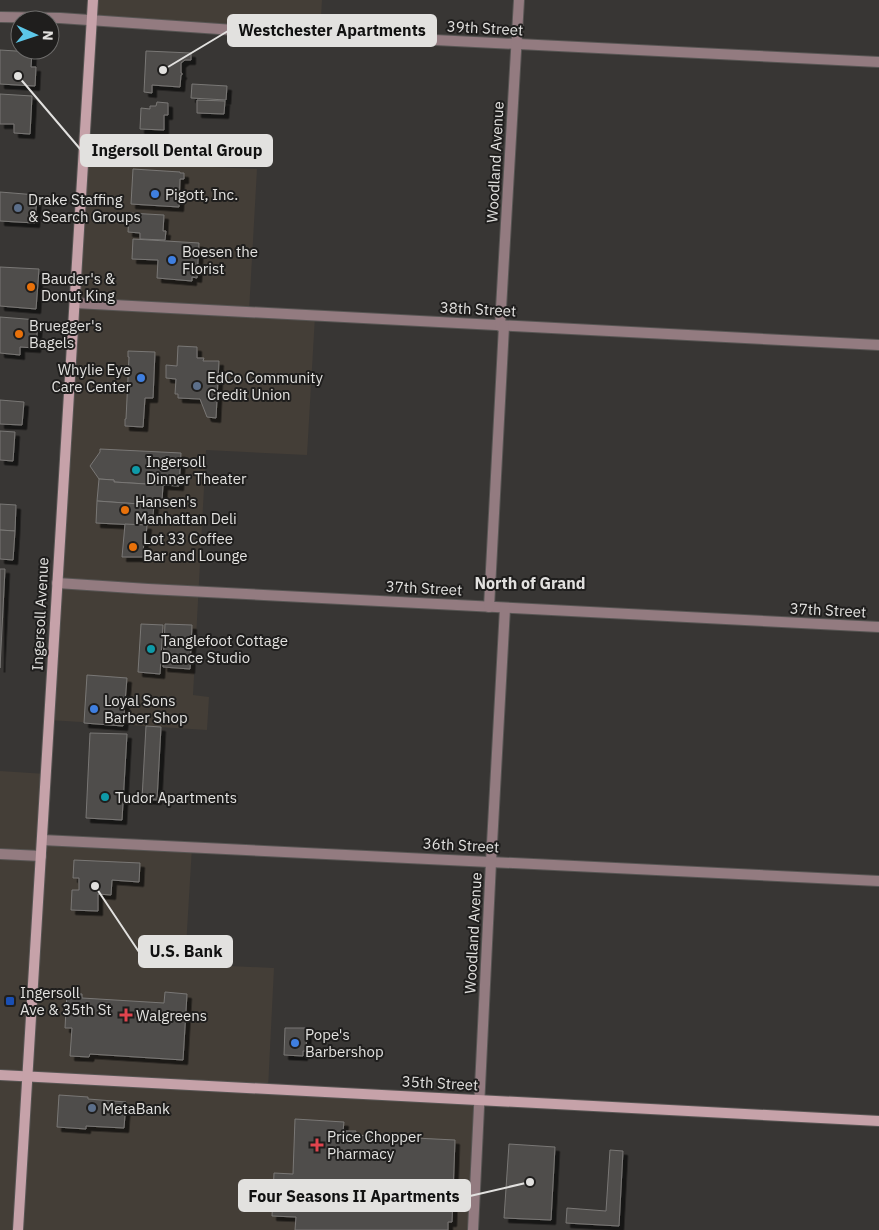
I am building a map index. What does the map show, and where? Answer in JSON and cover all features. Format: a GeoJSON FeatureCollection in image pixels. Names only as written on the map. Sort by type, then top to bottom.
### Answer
{"type":"FeatureCollection","features":[{"type":"Feature","properties":{"kind":"main road","name":"Ingersoll Avenue"},"geometry":{"type":"LineString","coordinates":[[18,1230],[93,0]]}},
{"type":"Feature","properties":{"kind":"main road","name":"35th Street"},"geometry":{"type":"LineString","coordinates":[[0,1075],[879,1121]]}},
{"type":"Feature","properties":{"kind":"street","name":"Woodland Avenue"},"geometry":{"type":"LineString","coordinates":[[489,607],[519,0]]}},
{"type":"Feature","properties":{"kind":"street","name":"39th Street"},"geometry":{"type":"LineString","coordinates":[[0,17],[60,18],[200,28],[879,62]]}},
{"type":"Feature","properties":{"kind":"street","name":"38th Street"},"geometry":{"type":"LineString","coordinates":[[74,303],[879,345]]}},
{"type":"Feature","properties":{"kind":"street","name":"37th Street"},"geometry":{"type":"LineString","coordinates":[[57,583],[879,627]]}},
{"type":"Feature","properties":{"kind":"street","name":"Woodland Avenue"},"geometry":{"type":"LineString","coordinates":[[473,1230],[505,608]]}},
{"type":"Feature","properties":{"kind":"street","name":"36th Street"},"geometry":{"type":"LineString","coordinates":[[42,840],[879,881]]}},
{"type":"Feature","properties":{"kind":"street"},"geometry":{"type":"LineString","coordinates":[[0,854],[41,856]]}},
{"type":"Feature","properties":{"kind":"shaded area"},"geometry":{"type":"Polygon","coordinates":[[[93,0],[322,0],[320,34],[92,19],[93,0]]]}},
{"type":"Feature","properties":{"kind":"shaded area"},"geometry":{"type":"Polygon","coordinates":[[[83,161],[257,169],[249,312],[315,316],[307,455],[206,450],[193,695],[209,697],[207,730],[49,720],[83,161]]]}},
{"type":"Feature","properties":{"kind":"shaded area"},"geometry":{"type":"Polygon","coordinates":[[[0,771],[46,774],[42,840],[192,847],[185,964],[274,968],[268,1089],[480,1100],[473,1230],[0,1230],[0,771]]]}},
{"type":"Feature","properties":{"kind":"building"},"geometry":{"type":"Polygon","coordinates":[[[0,50],[10,51],[10,60],[31,60],[31,67],[36,67],[35,86],[0,84],[0,50]]]}},
{"type":"Feature","properties":{"kind":"building"},"geometry":{"type":"Polygon","coordinates":[[[146,51],[191,53],[191,60],[185,60],[181,63],[180,87],[152,85],[152,93],[144,92],[146,51]]]}},
{"type":"Feature","properties":{"kind":"building"},"geometry":{"type":"Polygon","coordinates":[[[192,84],[227,86],[226,100],[191,98],[192,84]]]}},
{"type":"Feature","properties":{"kind":"building"},"geometry":{"type":"Polygon","coordinates":[[[0,94],[32,96],[30,134],[14,133],[14,124],[0,124],[0,94]]]}},
{"type":"Feature","properties":{"kind":"building"},"geometry":{"type":"Polygon","coordinates":[[[197,100],[225,101],[224,114],[197,113],[197,100]]]}},
{"type":"Feature","properties":{"kind":"building"},"geometry":{"type":"Polygon","coordinates":[[[157,102],[168,103],[168,115],[164,115],[164,130],[140,129],[141,108],[150,109],[150,106],[156,106],[157,102]]]}},
{"type":"Feature","properties":{"kind":"building","name":"Pigott, Inc."},"geometry":{"type":"Polygon","coordinates":[[[133,169],[184,173],[184,179],[180,179],[179,207],[131,204],[133,169]]]}},
{"type":"Feature","properties":{"kind":"building","name":"Drake Staffing & Search Groups"},"geometry":{"type":"Polygon","coordinates":[[[0,192],[37,195],[35,223],[0,221],[0,192]]]}},
{"type":"Feature","properties":{"kind":"building"},"geometry":{"type":"Polygon","coordinates":[[[129,213],[164,215],[163,231],[166,231],[165,240],[140,239],[140,233],[128,232],[129,213]]]}},
{"type":"Feature","properties":{"kind":"building","name":"Boesen the Florist"},"geometry":{"type":"Polygon","coordinates":[[[133,239],[199,243],[197,278],[192,277],[192,281],[157,278],[158,260],[132,259],[133,239]]]}},
{"type":"Feature","properties":{"kind":"building"},"geometry":{"type":"Polygon","coordinates":[[[0,267],[39,269],[36,309],[0,306],[0,267]]]}},
{"type":"Feature","properties":{"kind":"building","name":"Bruegger's Bagels"},"geometry":{"type":"Polygon","coordinates":[[[0,317],[38,320],[36,348],[20,347],[20,355],[0,353],[0,317]]]}},
{"type":"Feature","properties":{"kind":"building","name":"EdCo Community Credit Union"},"geometry":{"type":"Polygon","coordinates":[[[178,346],[197,347],[197,358],[204,358],[203,361],[219,361],[216,418],[207,417],[200,399],[178,398],[178,394],[175,394],[176,379],[166,378],[166,365],[177,366],[178,346]]]}},
{"type":"Feature","properties":{"kind":"building","name":"Whylie Eye Care Center"},"geometry":{"type":"Polygon","coordinates":[[[128,351],[155,352],[153,398],[145,398],[143,427],[125,426],[128,351]]]}},
{"type":"Feature","properties":{"kind":"building"},"geometry":{"type":"Polygon","coordinates":[[[0,400],[24,402],[22,425],[0,424],[0,400]]]}},
{"type":"Feature","properties":{"kind":"building"},"geometry":{"type":"Polygon","coordinates":[[[0,431],[15,432],[13,461],[0,460],[0,431]]]}},
{"type":"Feature","properties":{"kind":"building","name":"Ingersoll Dinner Theater"},"geometry":{"type":"Polygon","coordinates":[[[100,449],[181,453],[179,486],[114,482],[114,480],[99,479],[90,466],[100,452],[100,449]]]}},
{"type":"Feature","properties":{"kind":"building"},"geometry":{"type":"Polygon","coordinates":[[[99,479],[114,480],[114,482],[163,485],[162,501],[139,500],[139,504],[97,501],[99,479]]]}},
{"type":"Feature","properties":{"kind":"building","name":"Hansen's Manhattan Deli"},"geometry":{"type":"Polygon","coordinates":[[[97,501],[154,505],[153,515],[138,514],[138,525],[96,523],[97,501]]]}},
{"type":"Feature","properties":{"kind":"building"},"geometry":{"type":"Polygon","coordinates":[[[0,504],[16,505],[15,531],[0,530],[0,504]]]}},
{"type":"Feature","properties":{"kind":"building","name":"Lot 33 Coffee Bar and Lounge"},"geometry":{"type":"Polygon","coordinates":[[[125,524],[147,525],[143,557],[122,557],[125,524]]]}},
{"type":"Feature","properties":{"kind":"building"},"geometry":{"type":"Polygon","coordinates":[[[0,530],[15,531],[13,560],[0,559],[0,530]]]}},
{"type":"Feature","properties":{"kind":"building"},"geometry":{"type":"Polygon","coordinates":[[[0,569],[5,569],[0,668],[0,569]]]}},
{"type":"Feature","properties":{"kind":"building","name":"Tanglefoot Cottage Dance Studio"},"geometry":{"type":"Polygon","coordinates":[[[141,624],[163,625],[160,674],[138,672],[141,624]]]}},
{"type":"Feature","properties":{"kind":"building"},"geometry":{"type":"Polygon","coordinates":[[[165,624],[192,625],[190,669],[163,667],[165,624]]]}},
{"type":"Feature","properties":{"kind":"building"},"geometry":{"type":"Polygon","coordinates":[[[87,675],[127,678],[123,726],[84,723],[87,675]]]}},
{"type":"Feature","properties":{"kind":"building"},"geometry":{"type":"Polygon","coordinates":[[[146,726],[161,727],[157,800],[142,799],[146,726]]]}},
{"type":"Feature","properties":{"kind":"building","name":"Tudor Apartments"},"geometry":{"type":"Polygon","coordinates":[[[90,733],[127,734],[122,820],[86,818],[90,733]]]}},
{"type":"Feature","properties":{"kind":"building"},"geometry":{"type":"Polygon","coordinates":[[[74,860],[140,863],[139,882],[112,880],[111,895],[98,894],[98,911],[71,910],[72,890],[79,890],[79,878],[73,878],[74,860]]]}},
{"type":"Feature","properties":{"kind":"building","name":"Walgreens"},"geometry":{"type":"Polygon","coordinates":[[[165,992],[187,994],[183,1060],[90,1054],[89,1057],[70,1056],[72,1028],[65,1028],[67,993],[82,994],[82,998],[164,1003],[165,992]]]}},
{"type":"Feature","properties":{"kind":"building"},"geometry":{"type":"Polygon","coordinates":[[[285,1028],[307,1028],[306,1051],[303,1051],[303,1056],[284,1055],[285,1028]]]}},
{"type":"Feature","properties":{"kind":"building","name":"MetaBank"},"geometry":{"type":"Polygon","coordinates":[[[59,1095],[126,1102],[124,1128],[86,1126],[86,1129],[57,1127],[59,1095]]]}},
{"type":"Feature","properties":{"kind":"building"},"geometry":{"type":"Polygon","coordinates":[[[295,1119],[344,1122],[343,1131],[356,1131],[355,1135],[455,1140],[452,1222],[448,1222],[448,1230],[295,1230],[296,1217],[272,1216],[274,1173],[293,1174],[295,1119]]]}},
{"type":"Feature","properties":{"kind":"building"},"geometry":{"type":"Polygon","coordinates":[[[509,1144],[555,1147],[551,1220],[504,1218],[509,1144]]]}},
{"type":"Feature","properties":{"kind":"building"},"geometry":{"type":"Polygon","coordinates":[[[610,1150],[623,1151],[619,1226],[566,1223],[567,1208],[606,1211],[610,1150]]]}},
{"type":"Feature","properties":{"kind":"place","name":"Westchester Apartments"},"geometry":{"type":"Point","coordinates":[163,70]}},
{"type":"Feature","properties":{"kind":"place","name":"Ingersoll Dental Group"},"geometry":{"type":"Point","coordinates":[18,76]}},
{"type":"Feature","properties":{"kind":"place","name":"Pigott, Inc."},"geometry":{"type":"Point","coordinates":[155,194]}},
{"type":"Feature","properties":{"kind":"place","name":"Drake Staffing & Search Groups"},"geometry":{"type":"Point","coordinates":[18,208]}},
{"type":"Feature","properties":{"kind":"place","name":"Boesen the Florist"},"geometry":{"type":"Point","coordinates":[172,260]}},
{"type":"Feature","properties":{"kind":"place","name":"Bauder's & Donut King"},"geometry":{"type":"Point","coordinates":[31,287]}},
{"type":"Feature","properties":{"kind":"place","name":"Bruegger's Bagels"},"geometry":{"type":"Point","coordinates":[19,334]}},
{"type":"Feature","properties":{"kind":"place","name":"Whylie Eye Care Center"},"geometry":{"type":"Point","coordinates":[141,378]}},
{"type":"Feature","properties":{"kind":"place","name":"EdCo Community Credit Union"},"geometry":{"type":"Point","coordinates":[197,386]}},
{"type":"Feature","properties":{"kind":"place","name":"Ingersoll Dinner Theater"},"geometry":{"type":"Point","coordinates":[136,470]}},
{"type":"Feature","properties":{"kind":"place","name":"Hansen's Manhattan Deli"},"geometry":{"type":"Point","coordinates":[125,510]}},
{"type":"Feature","properties":{"kind":"place","name":"Lot 33 Coffee Bar and Lounge"},"geometry":{"type":"Point","coordinates":[133,547]}},
{"type":"Feature","properties":{"kind":"place","name":"Tanglefoot Cottage Dance Studio"},"geometry":{"type":"Point","coordinates":[151,649]}},
{"type":"Feature","properties":{"kind":"place","name":"Loyal Sons Barber Shop"},"geometry":{"type":"Point","coordinates":[94,709]}},
{"type":"Feature","properties":{"kind":"place","name":"Tudor Apartments"},"geometry":{"type":"Point","coordinates":[105,797]}},
{"type":"Feature","properties":{"kind":"place","name":"U.S. Bank"},"geometry":{"type":"Point","coordinates":[95,886]}},
{"type":"Feature","properties":{"kind":"place","name":"Ingersoll Ave & 35th St"},"geometry":{"type":"Point","coordinates":[10,1001]}},
{"type":"Feature","properties":{"kind":"place","name":"Walgreens"},"geometry":{"type":"Point","coordinates":[126,1015]}},
{"type":"Feature","properties":{"kind":"place","name":"Pope's Barbershop"},"geometry":{"type":"Point","coordinates":[295,1043]}},
{"type":"Feature","properties":{"kind":"place","name":"MetaBank"},"geometry":{"type":"Point","coordinates":[92,1108]}},
{"type":"Feature","properties":{"kind":"place","name":"Price Chopper Pharmacy"},"geometry":{"type":"Point","coordinates":[317,1145]}},
{"type":"Feature","properties":{"kind":"place","name":"Four Seasons II Apartments"},"geometry":{"type":"Point","coordinates":[530,1182]}},
{"type":"Feature","properties":{"kind":"district","name":"North of Grand"},"geometry":{"type":"Point","coordinates":[530,583]}}]}
